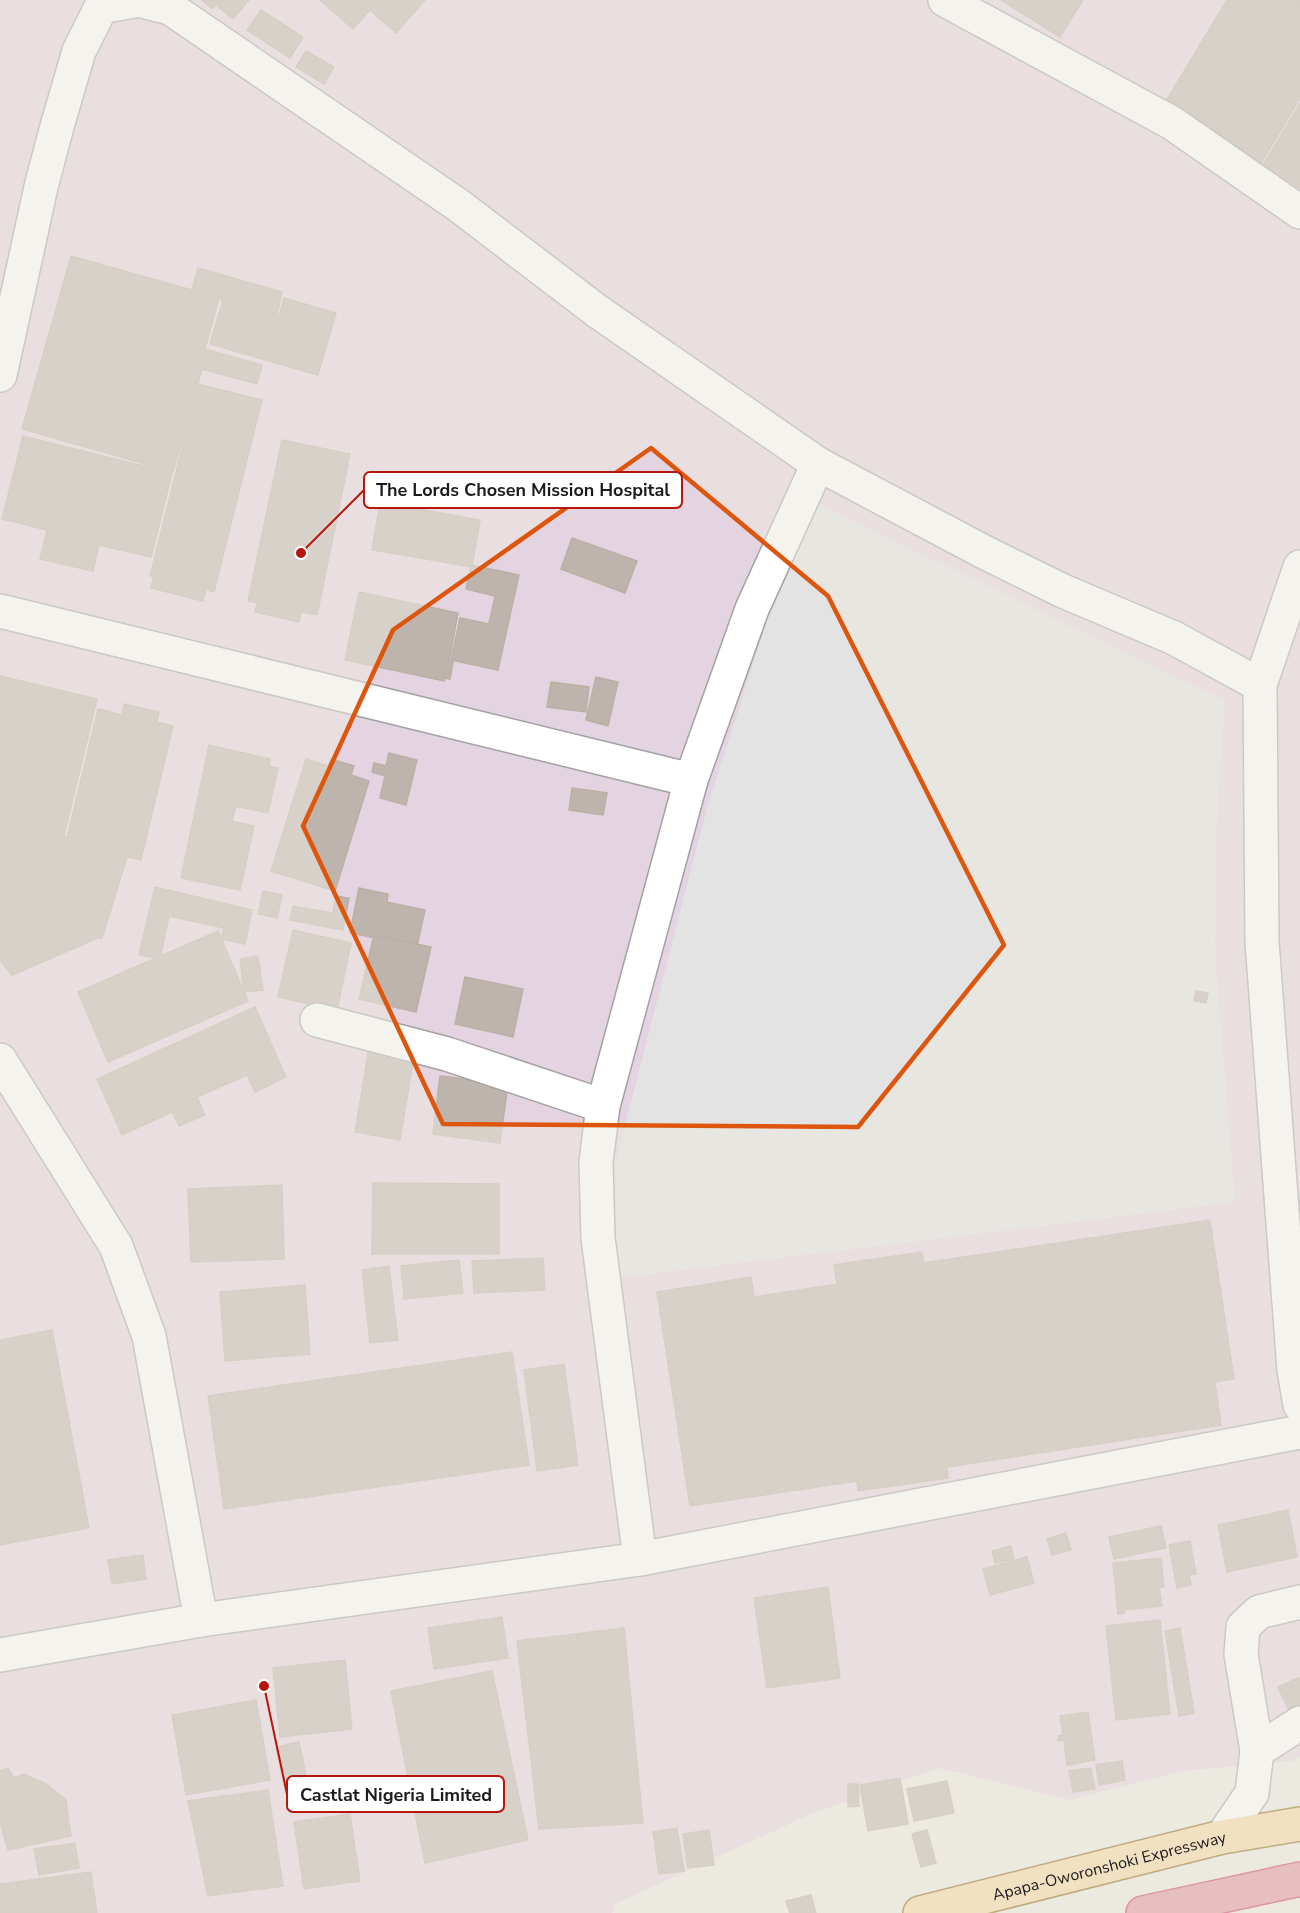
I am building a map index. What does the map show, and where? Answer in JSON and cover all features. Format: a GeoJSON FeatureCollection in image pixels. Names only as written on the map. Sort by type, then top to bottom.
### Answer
{"type":"FeatureCollection","features":[{"type":"Feature","properties":{"kind":"highway"},"geometry":{"type":"LineString","coordinates":[[1143,1913],[1300,1879]]}},
{"type":"Feature","properties":{"kind":"main road","name":"Apapa-Oworonshoki Expressway"},"geometry":{"type":"LineString","coordinates":[[920,1913],[1222,1837],[1300,1824]]}},
{"type":"Feature","properties":{"kind":"lane"},"geometry":{"type":"LineString","coordinates":[[0,375],[41,187],[79,51],[101,7],[139,0],[170,8],[192,22],[458,205],[597,311],[818,464],[984,552],[1063,591],[1174,639],[1260,685]]}},
{"type":"Feature","properties":{"kind":"lane"},"geometry":{"type":"LineString","coordinates":[[945,0],[1172,123],[1300,212]]}},
{"type":"Feature","properties":{"kind":"lane"},"geometry":{"type":"LineString","coordinates":[[640,1559],[598,1238],[596,1162],[603,1106],[691,780],[753,609],[818,464]]}},
{"type":"Feature","properties":{"kind":"lane"},"geometry":{"type":"LineString","coordinates":[[1300,567],[1260,685],[1262,942],[1294,1370],[1300,1405]]}},
{"type":"Feature","properties":{"kind":"lane"},"geometry":{"type":"LineString","coordinates":[[0,611],[691,780]]}},
{"type":"Feature","properties":{"kind":"lane"},"geometry":{"type":"LineString","coordinates":[[317,1020],[447,1054],[603,1106]]}},
{"type":"Feature","properties":{"kind":"lane"},"geometry":{"type":"LineString","coordinates":[[0,1060],[116,1246],[149,1336],[201,1620]]}},
{"type":"Feature","properties":{"kind":"lane"},"geometry":{"type":"LineString","coordinates":[[0,1655],[201,1620],[640,1559],[1300,1432]]}},
{"type":"Feature","properties":{"kind":"lane"},"geometry":{"type":"LineString","coordinates":[[1222,1837],[1252,1793],[1257,1751],[1241,1654],[1243,1627],[1259,1612],[1300,1602]]}},
{"type":"Feature","properties":{"kind":"lane"},"geometry":{"type":"LineString","coordinates":[[1257,1751],[1300,1723]]}},
{"type":"Feature","properties":{"kind":"highlighted area"},"geometry":{"type":"Polygon","coordinates":[[[651,448],[828,596],[1004,945],[858,1127],[443,1124],[303,826],[393,630],[651,448]]]}},
{"type":"Feature","properties":{"kind":"shaded area"},"geometry":{"type":"Polygon","coordinates":[[[0,0],[1300,0],[1300,1757],[1293,1761],[1183,1771],[1070,1800],[939,1768],[811,1814],[615,1904],[612,1913],[0,1913],[0,0]]]}},
{"type":"Feature","properties":{"kind":"shaded area"},"geometry":{"type":"Polygon","coordinates":[[[816,503],[1225,701],[1217,818],[1215,953],[1235,1202],[616,1278],[615,1164],[707,808],[792,542],[816,503]]]}},
{"type":"Feature","properties":{"kind":"building"},"geometry":{"type":"Polygon","coordinates":[[[202,0],[249,0],[233,19],[216,5],[212,9],[202,0]]]}},
{"type":"Feature","properties":{"kind":"building"},"geometry":{"type":"Polygon","coordinates":[[[320,0],[425,0],[396,33],[370,10],[353,29],[320,0]]]}},
{"type":"Feature","properties":{"kind":"building"},"geometry":{"type":"Polygon","coordinates":[[[1001,0],[1083,0],[1060,37],[1001,0]]]}},
{"type":"Feature","properties":{"kind":"building"},"geometry":{"type":"Polygon","coordinates":[[[1227,0],[1300,0],[1300,98],[1260,165],[1163,106],[1227,0]]]}},
{"type":"Feature","properties":{"kind":"building"},"geometry":{"type":"Polygon","coordinates":[[[261,10],[303,37],[290,58],[247,30],[261,10]]]}},
{"type":"Feature","properties":{"kind":"building"},"geometry":{"type":"Polygon","coordinates":[[[306,51],[334,67],[324,84],[296,67],[306,51]]]}},
{"type":"Feature","properties":{"kind":"building"},"geometry":{"type":"Polygon","coordinates":[[[1300,104],[1300,188],[1263,165],[1300,104]]]}},
{"type":"Feature","properties":{"kind":"building"},"geometry":{"type":"Polygon","coordinates":[[[71,256],[192,290],[198,268],[282,292],[277,314],[219,298],[205,349],[262,365],[257,384],[202,369],[173,472],[22,429],[71,256]]]}},
{"type":"Feature","properties":{"kind":"building"},"geometry":{"type":"Polygon","coordinates":[[[284,298],[336,313],[318,375],[210,344],[223,300],[279,316],[284,298]]]}},
{"type":"Feature","properties":{"kind":"building"},"geometry":{"type":"Polygon","coordinates":[[[198,384],[262,400],[214,592],[206,589],[203,601],[151,588],[154,576],[150,576],[198,384]]]}},
{"type":"Feature","properties":{"kind":"building"},"geometry":{"type":"Polygon","coordinates":[[[23,436],[172,473],[151,557],[99,545],[93,571],[40,559],[47,530],[2,519],[23,436]]]}},
{"type":"Feature","properties":{"kind":"building"},"geometry":{"type":"Polygon","coordinates":[[[282,440],[350,454],[317,615],[301,612],[299,622],[255,612],[257,603],[248,601],[282,440]]]}},
{"type":"Feature","properties":{"kind":"building"},"geometry":{"type":"Polygon","coordinates":[[[380,502],[480,520],[472,567],[372,550],[380,502]]]}},
{"type":"Feature","properties":{"kind":"building"},"geometry":{"type":"Polygon","coordinates":[[[572,538],[637,561],[625,593],[561,569],[572,538]]]}},
{"type":"Feature","properties":{"kind":"building"},"geometry":{"type":"Polygon","coordinates":[[[471,565],[519,575],[498,670],[451,660],[460,618],[489,624],[495,596],[466,589],[471,565]]]}},
{"type":"Feature","properties":{"kind":"building"},"geometry":{"type":"Polygon","coordinates":[[[359,592],[458,613],[449,661],[453,662],[450,679],[445,678],[444,681],[345,660],[359,592]]]}},
{"type":"Feature","properties":{"kind":"building"},"geometry":{"type":"Polygon","coordinates":[[[0,676],[97,699],[62,844],[0,829],[0,676]]]}},
{"type":"Feature","properties":{"kind":"building"},"geometry":{"type":"Polygon","coordinates":[[[596,677],[618,682],[608,726],[586,720],[596,677]]]}},
{"type":"Feature","properties":{"kind":"building"},"geometry":{"type":"Polygon","coordinates":[[[551,682],[589,687],[586,712],[547,707],[551,682]]]}},
{"type":"Feature","properties":{"kind":"building"},"geometry":{"type":"Polygon","coordinates":[[[124,704],[159,712],[157,722],[173,726],[141,860],[66,842],[98,709],[122,715],[124,704]]]}},
{"type":"Feature","properties":{"kind":"building"},"geometry":{"type":"Polygon","coordinates":[[[209,745],[270,759],[269,766],[278,768],[268,813],[236,806],[232,821],[254,826],[240,890],[181,878],[209,745]]]}},
{"type":"Feature","properties":{"kind":"building"},"geometry":{"type":"Polygon","coordinates":[[[389,753],[417,760],[406,805],[380,798],[385,776],[372,772],[374,763],[386,766],[389,753]]]}},
{"type":"Feature","properties":{"kind":"building"},"geometry":{"type":"Polygon","coordinates":[[[306,759],[328,766],[331,759],[354,766],[351,775],[369,781],[335,891],[271,871],[306,759]]]}},
{"type":"Feature","properties":{"kind":"building"},"geometry":{"type":"Polygon","coordinates":[[[572,788],[607,793],[603,815],[569,810],[572,788]]]}},
{"type":"Feature","properties":{"kind":"building"},"geometry":{"type":"Polygon","coordinates":[[[2,822],[129,851],[102,938],[12,975],[0,960],[0,828],[2,822]]]}},
{"type":"Feature","properties":{"kind":"building"},"geometry":{"type":"Polygon","coordinates":[[[155,887],[252,910],[245,944],[221,939],[224,928],[169,916],[160,959],[139,955],[155,887]]]}},
{"type":"Feature","properties":{"kind":"building"},"geometry":{"type":"Polygon","coordinates":[[[359,888],[388,894],[387,902],[425,910],[417,946],[350,933],[359,888]]]}},
{"type":"Feature","properties":{"kind":"building"},"geometry":{"type":"Polygon","coordinates":[[[263,891],[282,895],[277,918],[258,914],[263,891]]]}},
{"type":"Feature","properties":{"kind":"building"},"geometry":{"type":"Polygon","coordinates":[[[336,896],[349,898],[343,930],[290,920],[293,906],[333,913],[336,896]]]}},
{"type":"Feature","properties":{"kind":"building"},"geometry":{"type":"Polygon","coordinates":[[[293,930],[351,943],[337,1010],[278,997],[293,930]]]}},
{"type":"Feature","properties":{"kind":"building"},"geometry":{"type":"Polygon","coordinates":[[[218,931],[248,1001],[108,1062],[78,992],[218,931]]]}},
{"type":"Feature","properties":{"kind":"building"},"geometry":{"type":"Polygon","coordinates":[[[374,935],[431,947],[416,1012],[359,999],[374,935]]]}},
{"type":"Feature","properties":{"kind":"building"},"geometry":{"type":"Polygon","coordinates":[[[258,956],[263,990],[244,992],[240,959],[258,956]]]}},
{"type":"Feature","properties":{"kind":"building"},"geometry":{"type":"Polygon","coordinates":[[[465,977],[523,989],[513,1037],[455,1024],[465,977]]]}},
{"type":"Feature","properties":{"kind":"building"},"geometry":{"type":"Polygon","coordinates":[[[1196,991],[1208,993],[1206,1003],[1194,1001],[1196,991]]]}},
{"type":"Feature","properties":{"kind":"building"},"geometry":{"type":"Polygon","coordinates":[[[255,1007],[286,1077],[255,1092],[247,1075],[197,1097],[205,1115],[179,1126],[172,1112],[122,1135],[97,1079],[255,1007]]]}},
{"type":"Feature","properties":{"kind":"building"},"geometry":{"type":"Polygon","coordinates":[[[369,1048],[414,1056],[400,1140],[355,1132],[369,1048]]]}},
{"type":"Feature","properties":{"kind":"building"},"geometry":{"type":"Polygon","coordinates":[[[440,1076],[508,1084],[500,1143],[433,1134],[440,1076]]]}},
{"type":"Feature","properties":{"kind":"building"},"geometry":{"type":"Polygon","coordinates":[[[373,1183],[499,1184],[499,1254],[372,1254],[373,1183]]]}},
{"type":"Feature","properties":{"kind":"building"},"geometry":{"type":"Polygon","coordinates":[[[282,1185],[284,1259],[191,1262],[188,1189],[282,1185]]]}},
{"type":"Feature","properties":{"kind":"building"},"geometry":{"type":"Polygon","coordinates":[[[1210,1220],[1234,1379],[1215,1382],[1221,1425],[947,1467],[948,1478],[858,1491],[857,1481],[690,1506],[657,1292],[751,1277],[754,1297],[837,1284],[834,1265],[922,1252],[924,1263],[1210,1220]]]}},
{"type":"Feature","properties":{"kind":"building"},"geometry":{"type":"Polygon","coordinates":[[[543,1258],[545,1290],[474,1293],[472,1261],[543,1258]]]}},
{"type":"Feature","properties":{"kind":"building"},"geometry":{"type":"Polygon","coordinates":[[[459,1260],[463,1293],[404,1299],[401,1266],[459,1260]]]}},
{"type":"Feature","properties":{"kind":"building"},"geometry":{"type":"Polygon","coordinates":[[[389,1266],[398,1340],[370,1343],[362,1270],[389,1266]]]}},
{"type":"Feature","properties":{"kind":"building"},"geometry":{"type":"Polygon","coordinates":[[[305,1285],[310,1354],[225,1361],[220,1292],[305,1285]]]}},
{"type":"Feature","properties":{"kind":"building"},"geometry":{"type":"Polygon","coordinates":[[[52,1330],[89,1528],[0,1545],[0,1340],[52,1330]]]}},
{"type":"Feature","properties":{"kind":"building"},"geometry":{"type":"Polygon","coordinates":[[[512,1352],[529,1465],[224,1509],[208,1396],[512,1352]]]}},
{"type":"Feature","properties":{"kind":"building"},"geometry":{"type":"Polygon","coordinates":[[[564,1364],[578,1465],[537,1471],[524,1370],[564,1364]]]}},
{"type":"Feature","properties":{"kind":"building"},"geometry":{"type":"Polygon","coordinates":[[[1288,1510],[1297,1557],[1227,1572],[1218,1525],[1288,1510]]]}},
{"type":"Feature","properties":{"kind":"building"},"geometry":{"type":"Polygon","coordinates":[[[1161,1526],[1166,1548],[1114,1559],[1109,1537],[1161,1526]]]}},
{"type":"Feature","properties":{"kind":"building"},"geometry":{"type":"Polygon","coordinates":[[[1066,1533],[1071,1550],[1052,1555],[1047,1539],[1066,1533]]]}},
{"type":"Feature","properties":{"kind":"building"},"geometry":{"type":"Polygon","coordinates":[[[1190,1541],[1196,1574],[1189,1575],[1191,1585],[1177,1588],[1169,1545],[1190,1541]]]}},
{"type":"Feature","properties":{"kind":"building"},"geometry":{"type":"Polygon","coordinates":[[[1011,1546],[1014,1559],[995,1563],[992,1551],[1011,1546]]]}},
{"type":"Feature","properties":{"kind":"building"},"geometry":{"type":"Polygon","coordinates":[[[143,1555],[146,1579],[112,1584],[108,1560],[143,1555]]]}},
{"type":"Feature","properties":{"kind":"building"},"geometry":{"type":"Polygon","coordinates":[[[1027,1557],[1034,1583],[990,1595],[983,1569],[1027,1557]]]}},
{"type":"Feature","properties":{"kind":"building"},"geometry":{"type":"Polygon","coordinates":[[[1161,1558],[1164,1587],[1159,1588],[1162,1606],[1124,1610],[1124,1613],[1118,1614],[1113,1563],[1161,1558]]]}},
{"type":"Feature","properties":{"kind":"building"},"geometry":{"type":"Polygon","coordinates":[[[828,1587],[840,1678],[767,1688],[754,1598],[828,1587]]]}},
{"type":"Feature","properties":{"kind":"building"},"geometry":{"type":"Polygon","coordinates":[[[502,1617],[508,1658],[434,1669],[428,1628],[502,1617]]]}},
{"type":"Feature","properties":{"kind":"building"},"geometry":{"type":"Polygon","coordinates":[[[1160,1620],[1170,1714],[1116,1720],[1106,1626],[1160,1620]]]}},
{"type":"Feature","properties":{"kind":"building"},"geometry":{"type":"Polygon","coordinates":[[[624,1628],[643,1823],[539,1829],[517,1641],[624,1628]]]}},
{"type":"Feature","properties":{"kind":"building"},"geometry":{"type":"Polygon","coordinates":[[[1180,1628],[1194,1713],[1179,1716],[1165,1631],[1180,1628]]]}},
{"type":"Feature","properties":{"kind":"building"},"geometry":{"type":"Polygon","coordinates":[[[345,1660],[352,1729],[280,1737],[273,1668],[345,1660]]]}},
{"type":"Feature","properties":{"kind":"building"},"geometry":{"type":"Polygon","coordinates":[[[492,1671],[528,1840],[425,1863],[391,1691],[492,1671]]]}},
{"type":"Feature","properties":{"kind":"building"},"geometry":{"type":"Polygon","coordinates":[[[1300,1677],[1300,1712],[1292,1716],[1278,1687],[1300,1677]]]}},
{"type":"Feature","properties":{"kind":"building"},"geometry":{"type":"Polygon","coordinates":[[[256,1700],[270,1780],[186,1795],[172,1715],[256,1700]]]}},
{"type":"Feature","properties":{"kind":"building"},"geometry":{"type":"Polygon","coordinates":[[[1088,1712],[1095,1760],[1067,1765],[1064,1740],[1058,1741],[1058,1736],[1063,1735],[1060,1716],[1088,1712]]]}},
{"type":"Feature","properties":{"kind":"building"},"geometry":{"type":"Polygon","coordinates":[[[299,1742],[309,1789],[286,1794],[276,1747],[299,1742]]]}},
{"type":"Feature","properties":{"kind":"building"},"geometry":{"type":"Polygon","coordinates":[[[1122,1761],[1125,1780],[1099,1785],[1096,1765],[1122,1761]]]}},
{"type":"Feature","properties":{"kind":"building"},"geometry":{"type":"Polygon","coordinates":[[[8,1768],[14,1778],[24,1774],[46,1784],[66,1800],[71,1836],[8,1850],[0,1822],[0,1771],[8,1768]]]}},
{"type":"Feature","properties":{"kind":"building"},"geometry":{"type":"Polygon","coordinates":[[[1091,1768],[1095,1789],[1073,1792],[1069,1771],[1091,1768]]]}},
{"type":"Feature","properties":{"kind":"building"},"geometry":{"type":"Polygon","coordinates":[[[900,1778],[908,1824],[868,1831],[860,1785],[900,1778]]]}},
{"type":"Feature","properties":{"kind":"building"},"geometry":{"type":"Polygon","coordinates":[[[947,1781],[954,1813],[914,1821],[907,1789],[947,1781]]]}},
{"type":"Feature","properties":{"kind":"building"},"geometry":{"type":"Polygon","coordinates":[[[848,1784],[858,1784],[859,1806],[848,1807],[848,1784]]]}},
{"type":"Feature","properties":{"kind":"building"},"geometry":{"type":"Polygon","coordinates":[[[268,1790],[283,1886],[208,1896],[188,1801],[268,1790]]]}},
{"type":"Feature","properties":{"kind":"building"},"geometry":{"type":"Polygon","coordinates":[[[350,1814],[360,1881],[304,1889],[294,1822],[350,1814]]]}},
{"type":"Feature","properties":{"kind":"building"},"geometry":{"type":"Polygon","coordinates":[[[677,1828],[684,1871],[659,1874],[653,1832],[677,1828]]]}},
{"type":"Feature","properties":{"kind":"building"},"geometry":{"type":"Polygon","coordinates":[[[709,1830],[714,1865],[688,1868],[683,1834],[709,1830]]]}},
{"type":"Feature","properties":{"kind":"building"},"geometry":{"type":"Polygon","coordinates":[[[927,1830],[936,1863],[921,1867],[912,1834],[927,1830]]]}},
{"type":"Feature","properties":{"kind":"building"},"geometry":{"type":"Polygon","coordinates":[[[75,1843],[79,1868],[39,1875],[34,1849],[75,1843]]]}},
{"type":"Feature","properties":{"kind":"building"},"geometry":{"type":"Polygon","coordinates":[[[91,1872],[97,1913],[0,1913],[0,1884],[91,1872]]]}},
{"type":"Feature","properties":{"kind":"building"},"geometry":{"type":"Polygon","coordinates":[[[811,1895],[816,1913],[790,1913],[786,1901],[811,1895]]]}},
{"type":"Feature","properties":{"kind":"place","name":"The Lords Chosen Mission Hospital"},"geometry":{"type":"Point","coordinates":[301,553]}},
{"type":"Feature","properties":{"kind":"place","name":"Castlat Nigeria Limited"},"geometry":{"type":"Point","coordinates":[264,1686]}}]}
